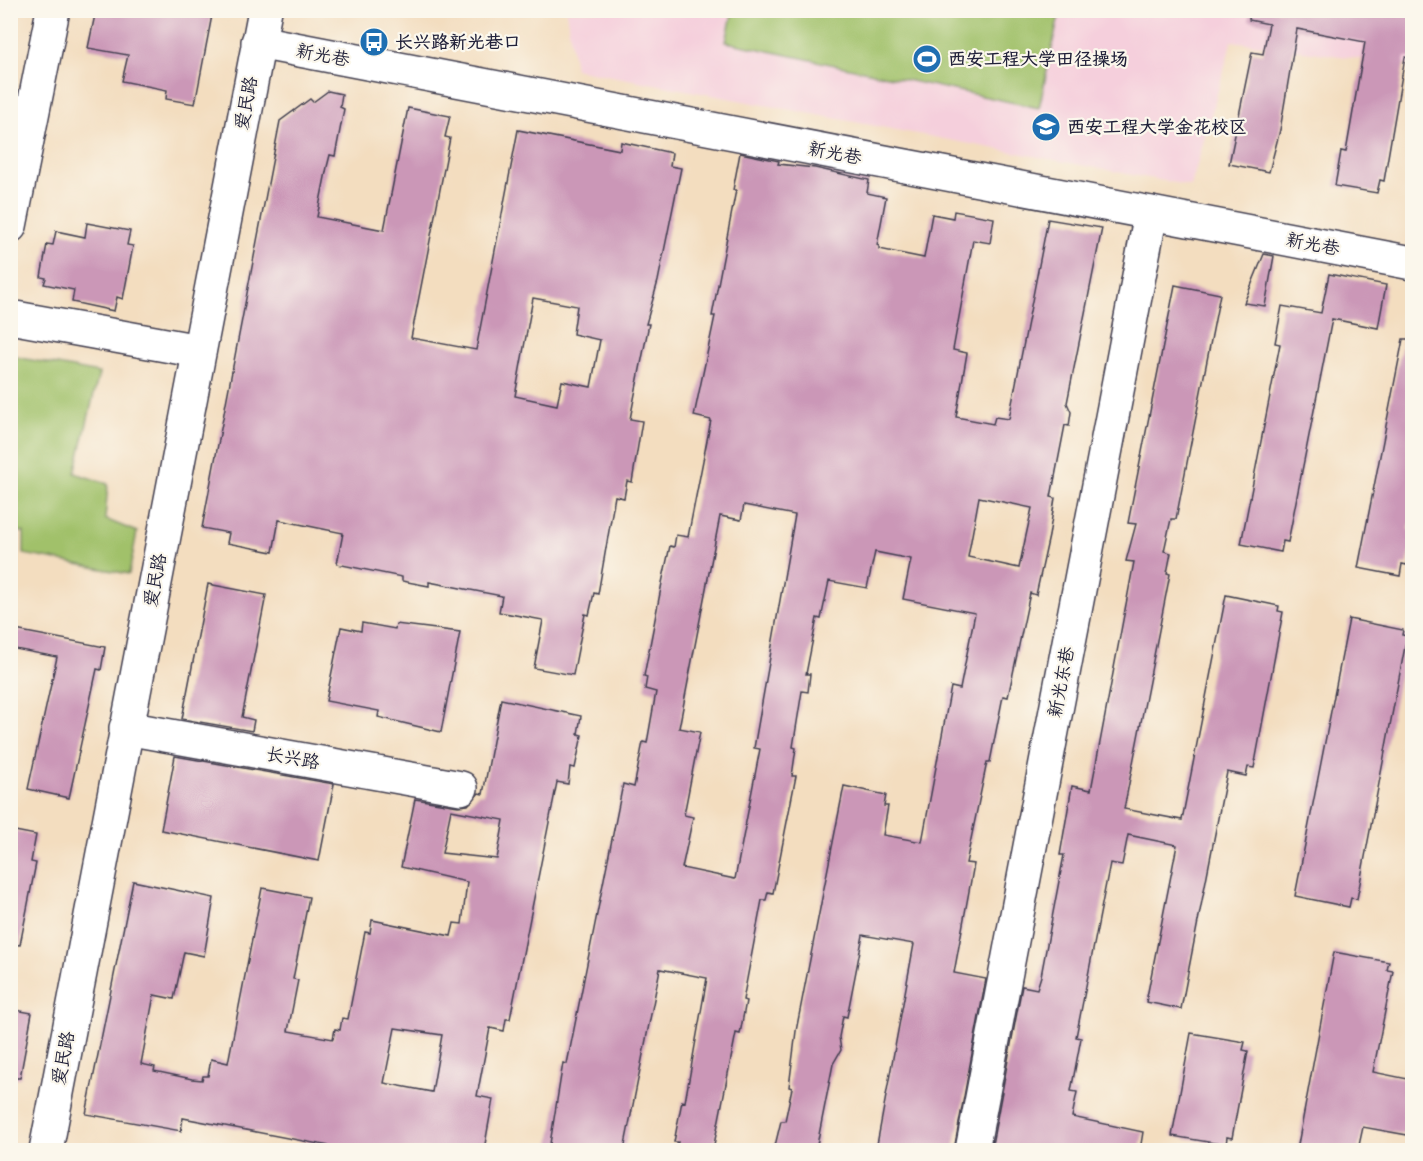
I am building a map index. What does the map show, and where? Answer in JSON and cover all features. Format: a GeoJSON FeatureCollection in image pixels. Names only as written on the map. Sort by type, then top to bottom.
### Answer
{"type":"FeatureCollection","features":[{"type":"Feature","properties":{"kind":"street"},"geometry":{"type":"LineString","coordinates":[[10,226],[53,10]]}},
{"type":"Feature","properties":{"kind":"street","name":"爱民路"},"geometry":{"type":"LineString","coordinates":[[46,1150],[264,10]]}},
{"type":"Feature","properties":{"kind":"street","name":"新光巷"},"geometry":{"type":"LineString","coordinates":[[258,42],[1413,262]]}},
{"type":"Feature","properties":{"kind":"street","name":"新光东巷"},"geometry":{"type":"LineString","coordinates":[[972,1150],[1151,213]]}},
{"type":"Feature","properties":{"kind":"street"},"geometry":{"type":"LineString","coordinates":[[10,317],[199,351]]}},
{"type":"Feature","properties":{"kind":"street","name":"长兴路"},"geometry":{"type":"LineString","coordinates":[[126,728],[461,788]]}},
{"type":"Feature","properties":{"kind":"shaded area","name":"西安工程大学金花校区"},"geometry":{"type":"Polygon","coordinates":[[[566,11],[1412,11],[1412,66],[1232,41],[1191,186],[575,69],[566,11]]]}},
{"type":"Feature","properties":{"kind":"green space","name":"西安工程大学田径操场"},"geometry":{"type":"Polygon","coordinates":[[[733,10],[1060,11],[1039,108],[726,42],[733,10]]]}},
{"type":"Feature","properties":{"kind":"green space"},"geometry":{"type":"Polygon","coordinates":[[[11,356],[99,373],[75,473],[108,484],[105,519],[137,532],[129,574],[24,554],[24,532],[11,531],[11,356]]]}},
{"type":"Feature","properties":{"kind":"building"},"geometry":{"type":"Polygon","coordinates":[[[96,10],[213,10],[195,104],[166,99],[167,90],[122,81],[128,55],[88,48],[96,10]]]}},
{"type":"Feature","properties":{"kind":"building"},"geometry":{"type":"Polygon","coordinates":[[[1250,10],[1413,10],[1413,58],[1405,57],[1384,181],[1380,180],[1377,193],[1335,186],[1341,151],[1346,152],[1365,42],[1297,29],[1280,130],[1269,172],[1229,164],[1252,52],[1263,54],[1269,24],[1249,20],[1250,10]]]}},
{"type":"Feature","properties":{"kind":"building"},"geometry":{"type":"Polygon","coordinates":[[[328,91],[342,94],[340,107],[344,109],[335,156],[330,155],[317,217],[384,230],[408,108],[450,116],[445,137],[450,138],[411,338],[476,350],[518,130],[620,150],[621,142],[672,153],[670,166],[681,168],[658,281],[646,324],[649,324],[630,419],[642,421],[632,482],[627,481],[624,498],[615,496],[598,594],[594,593],[589,615],[585,614],[573,675],[534,668],[543,620],[499,612],[502,596],[429,582],[429,586],[402,581],[402,577],[337,564],[343,533],[279,520],[273,552],[227,543],[229,533],[202,528],[280,121],[310,99],[313,102],[328,91]],[[533,298],[515,396],[557,405],[562,381],[591,387],[600,340],[573,334],[577,306],[533,298]]]}},
{"type":"Feature","properties":{"kind":"building"},"geometry":{"type":"Polygon","coordinates":[[[740,153],[779,161],[778,164],[815,168],[869,180],[867,193],[886,197],[877,245],[879,249],[924,258],[932,214],[953,218],[954,211],[994,218],[990,243],[973,240],[953,350],[967,353],[956,417],[993,424],[995,417],[1009,419],[1048,219],[1102,228],[1067,403],[1071,412],[1069,426],[1065,425],[1051,497],[1055,498],[1049,536],[1036,595],[1030,593],[1008,697],[1003,696],[966,863],[974,864],[954,973],[986,979],[954,1150],[876,1150],[914,944],[863,935],[847,1017],[843,1016],[839,1037],[841,1050],[833,1064],[816,1150],[774,1150],[781,1121],[785,1121],[792,1088],[789,1087],[796,1031],[844,786],[886,795],[884,806],[888,806],[883,835],[922,842],[951,687],[960,689],[975,613],[903,599],[911,559],[875,552],[867,588],[829,581],[821,619],[817,618],[806,674],[810,674],[808,692],[802,691],[793,747],[796,748],[792,776],[796,776],[773,893],[768,892],[766,900],[762,900],[743,1000],[746,1001],[740,1034],[736,1033],[713,1150],[676,1150],[678,1142],[674,1142],[682,1101],[685,1102],[707,978],[660,969],[624,1150],[549,1150],[563,1063],[567,1064],[623,784],[634,787],[643,742],[647,743],[656,692],[645,689],[647,677],[644,676],[670,546],[674,547],[676,535],[688,537],[711,420],[694,416],[715,316],[712,316],[736,190],[733,190],[740,153]],[[979,497],[968,557],[1019,568],[1032,508],[979,497]],[[744,505],[741,520],[720,516],[679,728],[700,732],[684,815],[693,817],[682,868],[735,879],[760,749],[754,748],[795,515],[744,505]]]}},
{"type":"Feature","properties":{"kind":"building"},"geometry":{"type":"Polygon","coordinates":[[[87,223],[130,231],[127,245],[133,246],[123,299],[117,297],[114,311],[72,302],[74,290],[44,284],[46,278],[41,277],[47,244],[53,245],[56,231],[85,237],[87,223]]]}},
{"type":"Feature","properties":{"kind":"building"},"geometry":{"type":"Polygon","coordinates":[[[1264,254],[1274,256],[1265,306],[1244,303],[1264,254]]]}},
{"type":"Feature","properties":{"kind":"building"},"geometry":{"type":"Polygon","coordinates":[[[1329,274],[1386,285],[1378,328],[1332,319],[1288,542],[1283,541],[1281,552],[1241,544],[1280,344],[1275,343],[1282,306],[1321,313],[1329,274]]]}},
{"type":"Feature","properties":{"kind":"building"},"geometry":{"type":"Polygon","coordinates":[[[1175,285],[1220,294],[1176,519],[1171,519],[1164,551],[1171,553],[1167,573],[1170,574],[1124,809],[1182,820],[1226,595],[1279,606],[1278,611],[1283,612],[1254,768],[1248,767],[1246,776],[1227,772],[1181,1009],[1146,1002],[1177,845],[1128,835],[1122,865],[1110,863],[1076,1037],[1081,1038],[1071,1091],[1077,1092],[1072,1117],[1143,1132],[1140,1150],[991,1150],[1022,986],[1037,989],[1041,976],[1064,855],[1060,855],[1072,786],[1091,790],[1134,562],[1126,561],[1136,524],[1128,523],[1175,285]]]}},
{"type":"Feature","properties":{"kind":"building"},"geometry":{"type":"Polygon","coordinates":[[[1403,339],[1413,339],[1413,510],[1409,530],[1413,530],[1413,539],[1407,565],[1402,564],[1400,576],[1358,568],[1403,339]]]}},
{"type":"Feature","properties":{"kind":"building"},"geometry":{"type":"Polygon","coordinates":[[[208,584],[266,595],[242,717],[254,720],[252,731],[182,719],[208,584]]]}},
{"type":"Feature","properties":{"kind":"building"},"geometry":{"type":"Polygon","coordinates":[[[1349,619],[1403,630],[1402,635],[1407,636],[1357,899],[1351,898],[1349,907],[1295,896],[1349,619]]]}},
{"type":"Feature","properties":{"kind":"building"},"geometry":{"type":"Polygon","coordinates":[[[362,623],[395,629],[396,624],[460,632],[441,732],[378,717],[379,711],[326,701],[341,627],[361,631],[362,623]]]}},
{"type":"Feature","properties":{"kind":"building"},"geometry":{"type":"Polygon","coordinates":[[[10,629],[105,647],[101,670],[97,669],[69,798],[28,789],[57,657],[10,648],[10,629]]]}},
{"type":"Feature","properties":{"kind":"building"},"geometry":{"type":"Polygon","coordinates":[[[501,699],[581,716],[578,734],[582,735],[575,768],[570,767],[568,784],[557,782],[510,1019],[506,1019],[504,1031],[490,1028],[477,1096],[493,1099],[484,1150],[350,1150],[183,1118],[181,1131],[86,1114],[133,881],[214,898],[204,956],[184,952],[174,999],[154,995],[141,1064],[155,1067],[154,1071],[202,1080],[203,1076],[208,1076],[211,1059],[228,1063],[262,888],[309,897],[293,979],[298,980],[288,1031],[333,1039],[335,1029],[340,1030],[342,1018],[348,1019],[365,932],[370,933],[372,920],[451,936],[454,923],[462,924],[467,882],[401,867],[415,799],[458,806],[468,805],[479,793],[483,794],[501,699]],[[451,810],[442,853],[497,859],[504,820],[451,810]],[[395,1028],[384,1083],[432,1092],[442,1035],[395,1028]]]}},
{"type":"Feature","properties":{"kind":"building"},"geometry":{"type":"Polygon","coordinates":[[[175,756],[334,784],[319,861],[161,830],[175,756]]]}},
{"type":"Feature","properties":{"kind":"building"},"geometry":{"type":"Polygon","coordinates":[[[10,830],[36,835],[31,862],[36,863],[20,945],[10,944],[10,830]]]}},
{"type":"Feature","properties":{"kind":"building"},"geometry":{"type":"Polygon","coordinates":[[[1334,952],[1389,962],[1387,970],[1393,971],[1373,1072],[1413,1080],[1413,1136],[1363,1127],[1358,1150],[1297,1150],[1334,952]]]}},
{"type":"Feature","properties":{"kind":"building"},"geometry":{"type":"Polygon","coordinates":[[[10,1009],[32,1013],[20,1078],[10,1078],[10,1009]]]}},
{"type":"Feature","properties":{"kind":"building"},"geometry":{"type":"Polygon","coordinates":[[[1191,1033],[1245,1042],[1243,1050],[1248,1051],[1232,1138],[1227,1137],[1226,1145],[1172,1136],[1191,1033]]]}},
{"type":"Feature","properties":{"kind":"place","name":"长兴路新光巷口"},"geometry":{"type":"Point","coordinates":[374,42]}},
{"type":"Feature","properties":{"kind":"place","name":"西安工程大学田径操场"},"geometry":{"type":"Point","coordinates":[927,59]}},
{"type":"Feature","properties":{"kind":"place","name":"西安工程大学金花校区"},"geometry":{"type":"Point","coordinates":[1046,127]}}]}
